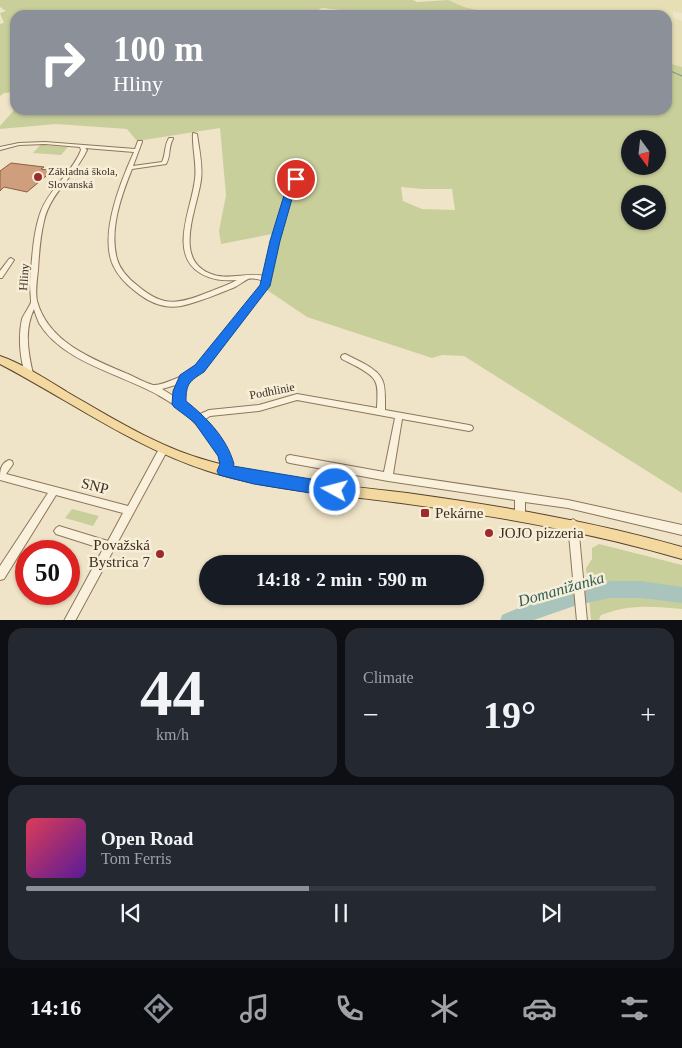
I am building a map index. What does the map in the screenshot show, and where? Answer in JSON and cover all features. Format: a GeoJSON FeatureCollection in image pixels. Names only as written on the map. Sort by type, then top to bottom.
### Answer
{"type":"FeatureCollection","features":[{"type":"Feature","properties":{"kind":"main road"},"geometry":{"type":"LineString","coordinates":[[0,360],[28,374],[112,425],[163,450],[224,471],[303,486],[520,515],[572,524],[682,553]]}},
{"type":"Feature","properties":{"kind":"street"},"geometry":{"type":"LineString","coordinates":[[195,134],[199,172],[186,234],[188,254],[194,265],[208,276],[225,279],[260,276],[266,280]]}},
{"type":"Feature","properties":{"kind":"street"},"geometry":{"type":"LineString","coordinates":[[129,168],[164,163],[167,159],[166,145],[171,139]]}},
{"type":"Feature","properties":{"kind":"street"},"geometry":{"type":"LineString","coordinates":[[140,142],[120,192],[112,240],[114,260],[125,278],[150,299],[170,305],[190,302],[233,286],[245,278]]}},
{"type":"Feature","properties":{"kind":"street"},"geometry":{"type":"LineString","coordinates":[[0,149],[14,145],[36,143],[137,151]]}},
{"type":"Feature","properties":{"kind":"street","name":"Hliny"},"geometry":{"type":"LineString","coordinates":[[81,146],[84,150],[80,160],[54,191],[41,220],[34,278],[34,302],[44,325],[69,350],[151,388],[179,404],[198,418],[224,454],[227,464],[224,471]]}},
{"type":"Feature","properties":{"kind":"street"},"geometry":{"type":"LineString","coordinates":[[151,388],[164,386],[185,378],[203,365],[264,288],[290,192],[295,181],[301,176]]}},
{"type":"Feature","properties":{"kind":"street","name":"Hliny"},"geometry":{"type":"LineString","coordinates":[[0,276],[11,260]]}},
{"type":"Feature","properties":{"kind":"street"},"geometry":{"type":"LineString","coordinates":[[28,374],[23,329],[27,312],[34,302]]}},
{"type":"Feature","properties":{"kind":"street"},"geometry":{"type":"LineString","coordinates":[[345,357],[374,372],[379,377],[382,385],[381,413]]}},
{"type":"Feature","properties":{"kind":"street"},"geometry":{"type":"LineString","coordinates":[[179,404],[179,391],[185,378]]}},
{"type":"Feature","properties":{"kind":"street","name":"Podhlinie"},"geometry":{"type":"LineString","coordinates":[[198,418],[209,413],[259,408],[297,397],[469,428]]}},
{"type":"Feature","properties":{"kind":"street"},"geometry":{"type":"LineString","coordinates":[[388,477],[399,416]]}},
{"type":"Feature","properties":{"kind":"street"},"geometry":{"type":"LineString","coordinates":[[69,620],[128,510],[163,450]]}},
{"type":"Feature","properties":{"kind":"street"},"geometry":{"type":"LineString","coordinates":[[290,459],[388,477],[568,504],[682,530]]}},
{"type":"Feature","properties":{"kind":"street","name":"SNP"},"geometry":{"type":"LineString","coordinates":[[9,464],[0,476],[128,510]]}},
{"type":"Feature","properties":{"kind":"street"},"geometry":{"type":"LineString","coordinates":[[0,575],[54,491]]}},
{"type":"Feature","properties":{"kind":"street"},"geometry":{"type":"LineString","coordinates":[[520,496],[520,515]]}},
{"type":"Feature","properties":{"kind":"street"},"geometry":{"type":"LineString","coordinates":[[572,524],[582,619]]}},
{"type":"Feature","properties":{"kind":"street"},"geometry":{"type":"LineString","coordinates":[[59,531],[109,546]]}},
{"type":"Feature","properties":{"kind":"shaded area"},"geometry":{"type":"Polygon","coordinates":[[[448,0],[682,0],[682,13],[673,11],[673,17],[682,21],[682,67],[672,64],[672,10],[477,10],[448,0]]]}},
{"type":"Feature","properties":{"kind":"green space"},"geometry":{"type":"Polygon","coordinates":[[[0,0],[413,0],[417,2],[448,0],[477,10],[340,10],[322,8],[318,10],[10,10],[10,92],[0,96],[0,24],[4,23],[0,13],[6,11],[0,7],[0,0]]]}},
{"type":"Feature","properties":{"kind":"green space"},"geometry":{"type":"Polygon","coordinates":[[[672,64],[682,67],[682,493],[464,356],[442,355],[432,358],[307,317],[267,290],[277,233],[221,244],[219,231],[226,195],[220,128],[137,141],[127,129],[56,124],[0,129],[0,126],[10,115],[672,115],[672,64]],[[401,187],[403,201],[422,209],[455,210],[452,189],[401,187]]]}},
{"type":"Feature","properties":{"kind":"green space"},"geometry":{"type":"Polygon","coordinates":[[[40,145],[68,147],[61,155],[33,153],[40,145]]]}},
{"type":"Feature","properties":{"kind":"green space"},"geometry":{"type":"Polygon","coordinates":[[[72,509],[99,516],[93,526],[65,518],[72,509]]]}},
{"type":"Feature","properties":{"kind":"green space"},"geometry":{"type":"Polygon","coordinates":[[[599,544],[682,565],[682,609],[631,607],[601,615],[599,620],[591,620],[586,568],[592,559],[592,548],[599,544]]]}},
{"type":"Feature","properties":{"kind":"building","name":"Základná škola, Slovanská"},"geometry":{"type":"Polygon","coordinates":[[[11,163],[44,167],[41,169],[52,171],[27,192],[4,187],[0,191],[0,171],[11,163]]]}},
{"type":"Feature","properties":{"kind":"waterway"},"geometry":{"type":"LineString","coordinates":[[672,72],[682,76]]}},
{"type":"Feature","properties":{"kind":"waterway","name":"Domanižanka"},"geometry":{"type":"LineString","coordinates":[[511,620],[565,600],[610,590],[641,589],[682,595]]}},
{"type":"Feature","properties":{"kind":"place","name":"Základná škola, Slovanská"},"geometry":{"type":"Point","coordinates":[38,177]}},
{"type":"Feature","properties":{"kind":"place","name":"Pekárne"},"geometry":{"type":"Point","coordinates":[425,513]}},
{"type":"Feature","properties":{"kind":"place","name":"JOJO pizzeria"},"geometry":{"type":"Point","coordinates":[489,533]}},
{"type":"Feature","properties":{"kind":"place","name":"Považská Bystrica 7"},"geometry":{"type":"Point","coordinates":[160,554]}},
{"type":"Feature","properties":{"kind":"route"},"geometry":{"type":"LineString","coordinates":[[296,179],[292,185],[275,241],[265,286],[200,368],[185,378],[179,391],[179,404],[198,418],[224,454],[227,464],[224,471],[335,490]]}}]}
